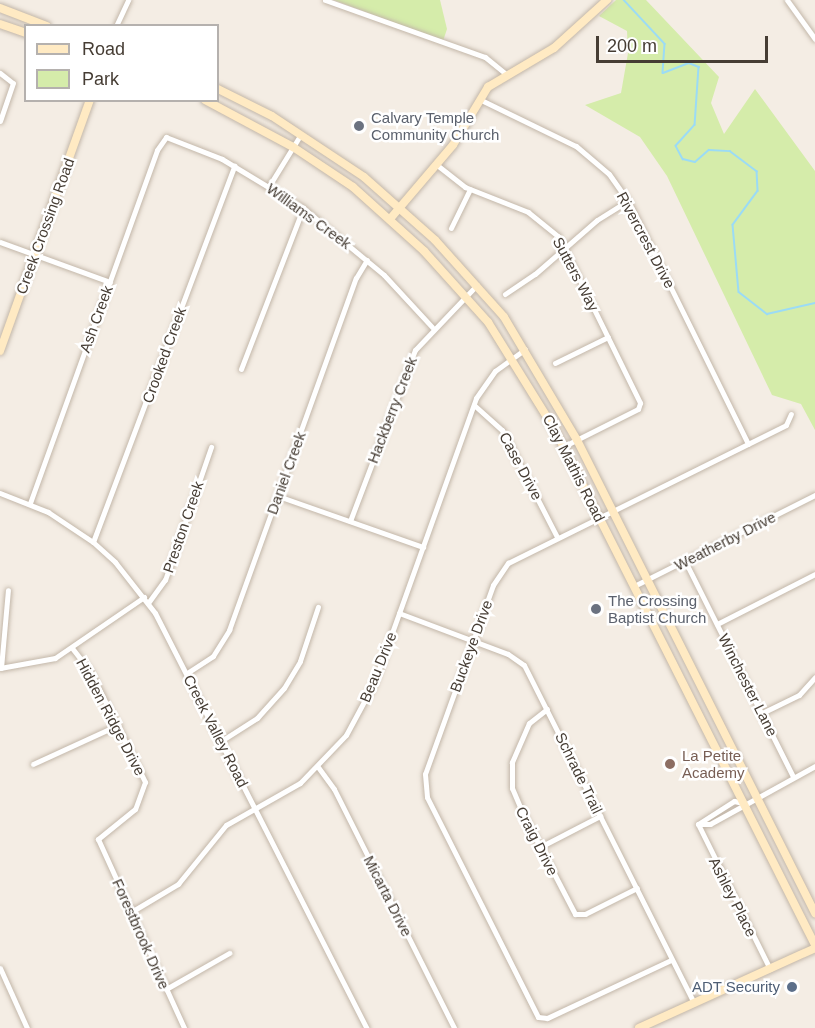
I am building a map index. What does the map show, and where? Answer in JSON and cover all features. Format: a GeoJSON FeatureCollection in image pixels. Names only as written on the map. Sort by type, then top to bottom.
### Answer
{"type":"FeatureCollection","features":[{"type":"Feature","properties":{"kind":"main road"},"geometry":{"type":"LineString","coordinates":[[390,219],[437,165],[478,99],[505,73],[554,48],[605,2]]}},
{"type":"Feature","properties":{"kind":"main road"},"geometry":{"type":"LineString","coordinates":[[0,8],[43,24]]}},
{"type":"Feature","properties":{"kind":"main road"},"geometry":{"type":"LineString","coordinates":[[0,24],[24,32]]}},
{"type":"Feature","properties":{"kind":"main road","name":"Clay Mathis Road"},"geometry":{"type":"LineString","coordinates":[[219,90],[301,134],[401,206],[477,285],[525,349],[577,440],[649,579],[815,913]]}},
{"type":"Feature","properties":{"kind":"main road","name":"Creek Crossing Road"},"geometry":{"type":"LineString","coordinates":[[0,351],[89,102]]}},
{"type":"Feature","properties":{"kind":"main road","name":"Clay Mathis Road"},"geometry":{"type":"LineString","coordinates":[[208,102],[293,147],[353,187],[390,219],[466,294],[513,356],[564,446],[815,946]]}},
{"type":"Feature","properties":{"kind":"main road"},"geometry":{"type":"LineString","coordinates":[[708,734],[723,726]]}},
{"type":"Feature","properties":{"kind":"main road"},"geometry":{"type":"LineString","coordinates":[[643,1027],[815,946]]}},
{"type":"Feature","properties":{"kind":"street"},"geometry":{"type":"LineString","coordinates":[[117,24],[128,0]]}},
{"type":"Feature","properties":{"kind":"street"},"geometry":{"type":"LineString","coordinates":[[325,0],[485,57],[505,73]]}},
{"type":"Feature","properties":{"kind":"street"},"geometry":{"type":"LineString","coordinates":[[787,0],[815,39]]}},
{"type":"Feature","properties":{"kind":"street"},"geometry":{"type":"LineString","coordinates":[[0,73],[12,80],[0,121]]}},
{"type":"Feature","properties":{"kind":"street","name":"Rivercrest Drive"},"geometry":{"type":"LineString","coordinates":[[478,99],[576,146],[609,174],[628,201],[748,444]]}},
{"type":"Feature","properties":{"kind":"street"},"geometry":{"type":"LineString","coordinates":[[268,186],[301,134]]}},
{"type":"Feature","properties":{"kind":"street","name":"Williams Creek"},"geometry":{"type":"LineString","coordinates":[[166,137],[234,165],[303,208],[367,260],[432,327]]}},
{"type":"Feature","properties":{"kind":"street","name":"Ash Creek"},"geometry":{"type":"LineString","coordinates":[[30,503],[110,282],[166,137]]}},
{"type":"Feature","properties":{"kind":"street","name":"Crooked Creek"},"geometry":{"type":"LineString","coordinates":[[93,543],[234,165]]}},
{"type":"Feature","properties":{"kind":"street","name":"Sutters Way"},"geometry":{"type":"LineString","coordinates":[[437,165],[470,189],[528,212],[550,228],[563,247],[608,336],[640,408],[577,440]]}},
{"type":"Feature","properties":{"kind":"street"},"geometry":{"type":"LineString","coordinates":[[451,228],[470,189]]}},
{"type":"Feature","properties":{"kind":"street"},"geometry":{"type":"LineString","coordinates":[[505,294],[535,274],[563,247],[628,201]]}},
{"type":"Feature","properties":{"kind":"street"},"geometry":{"type":"LineString","coordinates":[[241,369],[303,208]]}},
{"type":"Feature","properties":{"kind":"street"},"geometry":{"type":"LineString","coordinates":[[0,242],[110,282]]}},
{"type":"Feature","properties":{"kind":"street","name":"Daniel Creek"},"geometry":{"type":"LineString","coordinates":[[187,673],[213,656],[226,637],[353,284],[367,260]]}},
{"type":"Feature","properties":{"kind":"street","name":"Hackberry Creek"},"geometry":{"type":"LineString","coordinates":[[350,521],[407,365],[432,327],[477,285]]}},
{"type":"Feature","properties":{"kind":"street"},"geometry":{"type":"LineString","coordinates":[[555,363],[608,336]]}},
{"type":"Feature","properties":{"kind":"street","name":"Beau Drive"},"geometry":{"type":"LineString","coordinates":[[131,912],[178,884],[226,825],[256,809],[318,767],[361,710],[399,613],[474,405],[489,378],[513,356],[525,349]]}},
{"type":"Feature","properties":{"kind":"street","name":"Case Drive"},"geometry":{"type":"LineString","coordinates":[[474,405],[502,430],[557,537]]}},
{"type":"Feature","properties":{"kind":"street","name":"Buckeye Drive"},"geometry":{"type":"LineString","coordinates":[[671,960],[547,1018],[533,1011],[425,791],[427,767],[500,571],[557,537],[786,425],[791,414]]}},
{"type":"Feature","properties":{"kind":"street"},"geometry":{"type":"LineString","coordinates":[[564,446],[577,440]]}},
{"type":"Feature","properties":{"kind":"street","name":"Preston Creek"},"geometry":{"type":"LineString","coordinates":[[148,603],[165,580],[211,447]]}},
{"type":"Feature","properties":{"kind":"street","name":"Creek Valley Road"},"geometry":{"type":"LineString","coordinates":[[0,493],[30,503],[93,543],[144,597],[187,673],[366,1028]]}},
{"type":"Feature","properties":{"kind":"street","name":"Weatherby Drive"},"geometry":{"type":"LineString","coordinates":[[634,586],[815,495]]}},
{"type":"Feature","properties":{"kind":"street"},"geometry":{"type":"LineString","coordinates":[[278,496],[423,547]]}},
{"type":"Feature","properties":{"kind":"street","name":"Winchester Lane"},"geometry":{"type":"LineString","coordinates":[[685,561],[793,777]]}},
{"type":"Feature","properties":{"kind":"street"},"geometry":{"type":"LineString","coordinates":[[717,624],[815,574]]}},
{"type":"Feature","properties":{"kind":"street"},"geometry":{"type":"LineString","coordinates":[[8,590],[1,668],[38,664],[72,648],[144,597]]}},
{"type":"Feature","properties":{"kind":"street"},"geometry":{"type":"LineString","coordinates":[[221,741],[256,718],[284,688],[300,661],[318,607]]}},
{"type":"Feature","properties":{"kind":"street","name":"Schrade Trail"},"geometry":{"type":"LineString","coordinates":[[399,613],[473,640],[519,661],[547,709],[694,1003]]}},
{"type":"Feature","properties":{"kind":"street","name":"Hidden Ridge Drive"},"geometry":{"type":"LineString","coordinates":[[72,648],[90,671],[146,789],[130,815],[98,839]]}},
{"type":"Feature","properties":{"kind":"street"},"geometry":{"type":"LineString","coordinates":[[762,713],[799,695],[815,678]]}},
{"type":"Feature","properties":{"kind":"street","name":"Craig Drive"},"geometry":{"type":"LineString","coordinates":[[547,709],[522,734],[510,777],[540,847],[578,915],[637,888]]}},
{"type":"Feature","properties":{"kind":"street"},"geometry":{"type":"LineString","coordinates":[[33,764],[117,725]]}},
{"type":"Feature","properties":{"kind":"street"},"geometry":{"type":"LineString","coordinates":[[698,824],[706,826],[722,818],[743,802],[815,766]]}},
{"type":"Feature","properties":{"kind":"street","name":"Micarta Drive"},"geometry":{"type":"LineString","coordinates":[[318,767],[334,789],[454,1028]]}},
{"type":"Feature","properties":{"kind":"street"},"geometry":{"type":"LineString","coordinates":[[698,824],[734,801],[743,802]]}},
{"type":"Feature","properties":{"kind":"street"},"geometry":{"type":"LineString","coordinates":[[717,810],[722,818]]}},
{"type":"Feature","properties":{"kind":"street"},"geometry":{"type":"LineString","coordinates":[[540,847],[600,816]]}},
{"type":"Feature","properties":{"kind":"street","name":"Ashley Place"},"geometry":{"type":"LineString","coordinates":[[698,824],[770,969]]}},
{"type":"Feature","properties":{"kind":"street","name":"Forestbrook Drive"},"geometry":{"type":"LineString","coordinates":[[98,839],[184,1028]]}},
{"type":"Feature","properties":{"kind":"street"},"geometry":{"type":"LineString","coordinates":[[166,989],[229,953]]}},
{"type":"Feature","properties":{"kind":"street"},"geometry":{"type":"LineString","coordinates":[[0,969],[27,1028]]}},
{"type":"Feature","properties":{"kind":"green space"},"geometry":{"type":"Polygon","coordinates":[[[334,0],[440,0],[447,29],[443,41],[334,0]]]}},
{"type":"Feature","properties":{"kind":"green space"},"geometry":{"type":"Polygon","coordinates":[[[616,0],[646,0],[719,77],[711,103],[724,134],[755,89],[815,171],[815,430],[801,404],[772,395],[667,176],[640,137],[585,105],[621,93],[628,53],[627,31],[599,16],[616,0]]]}},
{"type":"Feature","properties":{"kind":"waterway"},"geometry":{"type":"LineString","coordinates":[[624,0],[665,44],[663,73],[689,63],[699,67],[695,125],[676,146],[683,159],[695,162],[709,150],[730,151],[757,171],[758,191],[733,225],[739,292],[767,314],[815,303]]}},
{"type":"Feature","properties":{"kind":"place","name":"Calvary Temple Community Church"},"geometry":{"type":"Point","coordinates":[359,126]}},
{"type":"Feature","properties":{"kind":"place","name":"The Crossing Baptist Church"},"geometry":{"type":"Point","coordinates":[596,609]}},
{"type":"Feature","properties":{"kind":"place","name":"La Petite Academy"},"geometry":{"type":"Point","coordinates":[670,764]}},
{"type":"Feature","properties":{"kind":"place","name":"ADT Security"},"geometry":{"type":"Point","coordinates":[792,987]}}]}
